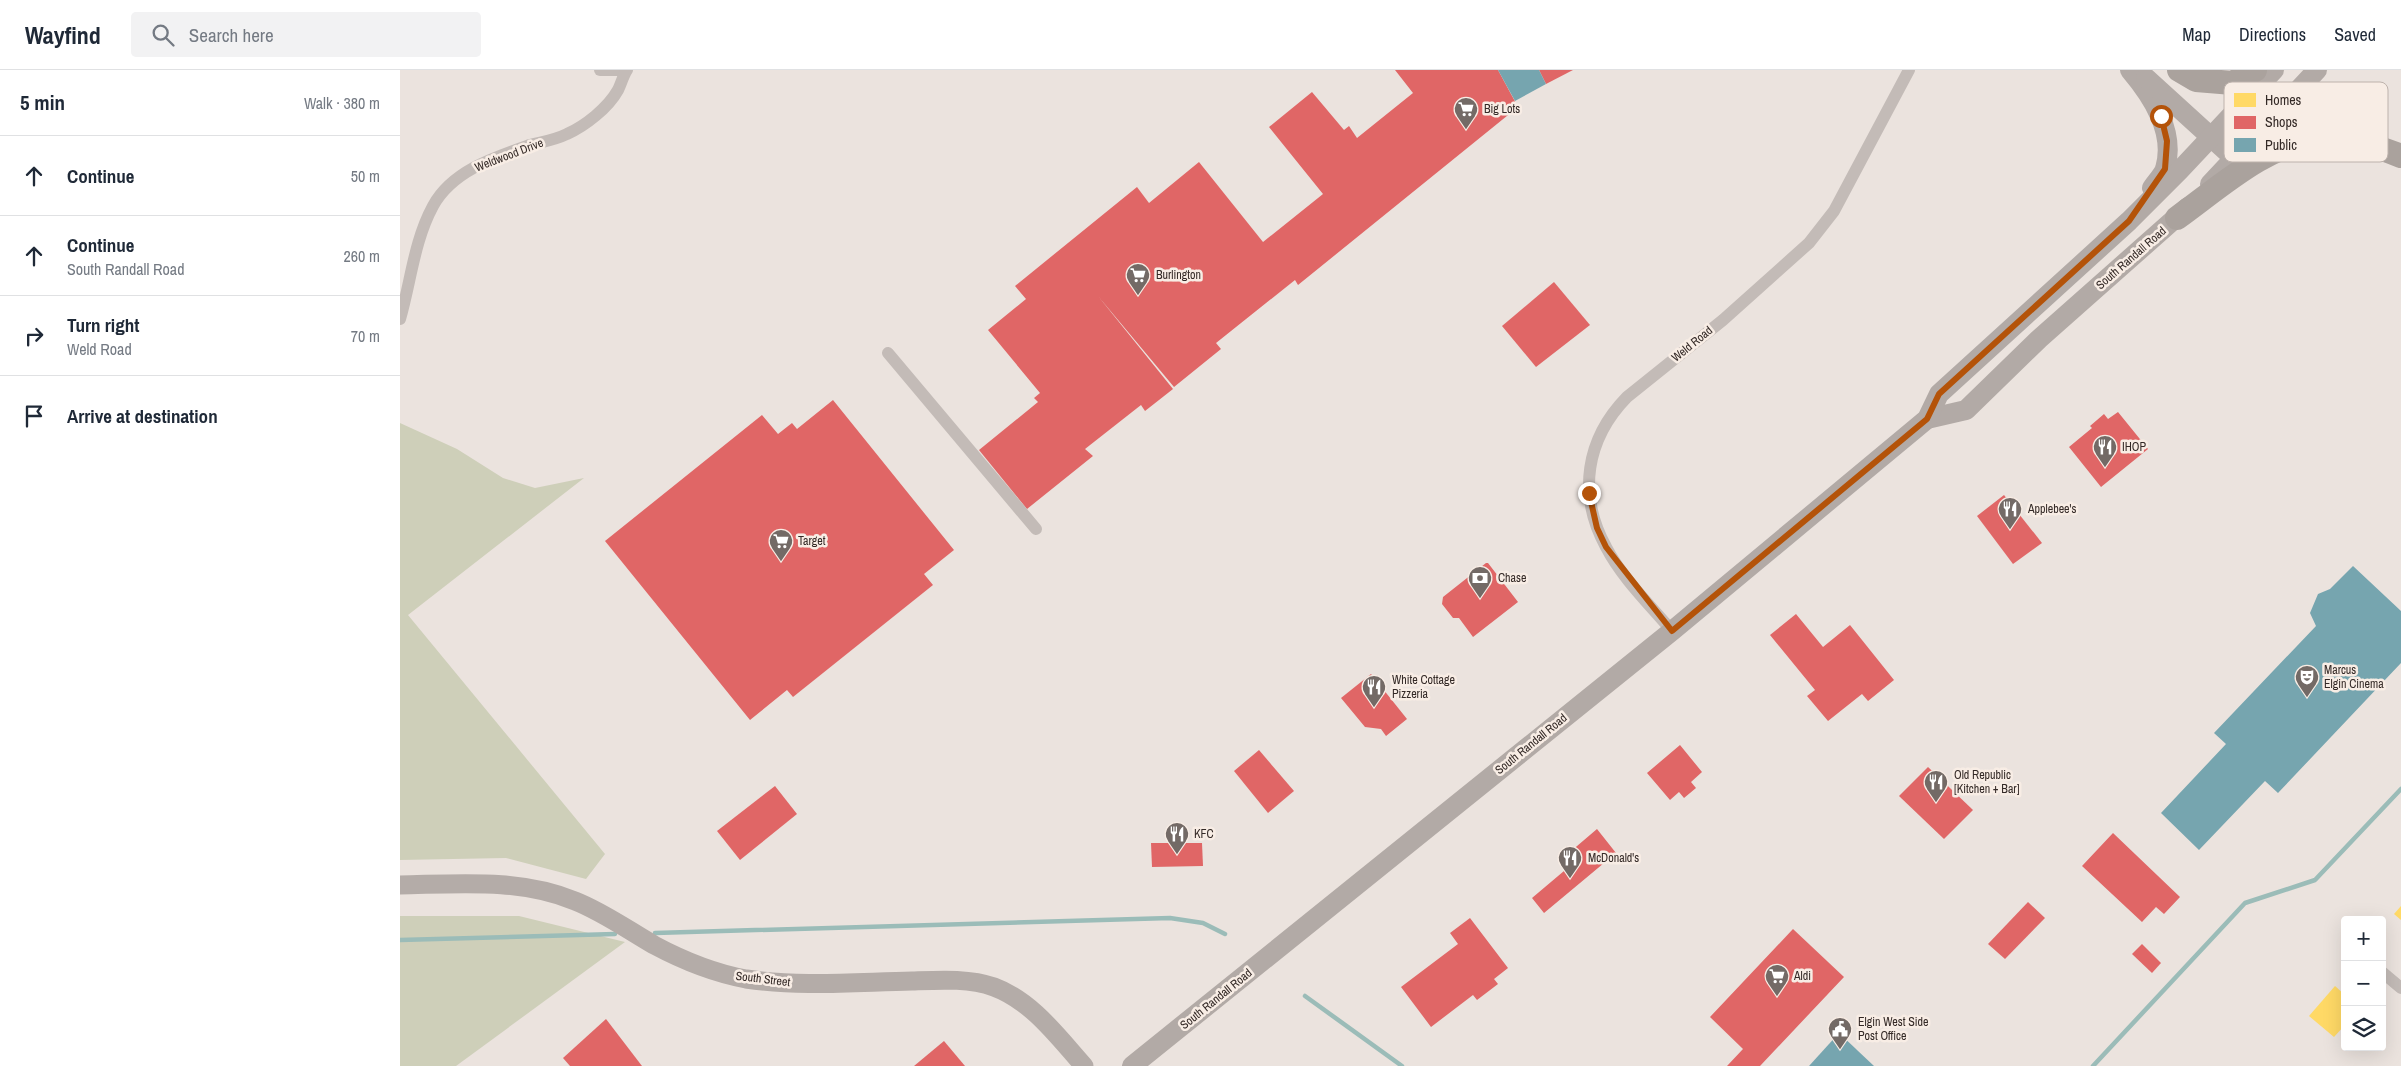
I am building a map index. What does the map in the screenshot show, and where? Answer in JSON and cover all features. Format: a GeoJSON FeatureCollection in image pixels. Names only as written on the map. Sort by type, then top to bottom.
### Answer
{"type":"FeatureCollection","features":[{"type":"Feature","properties":{"kind":"highway"},"geometry":{"type":"LineString","coordinates":[[2179,70],[2196,80],[2224,82]]}},
{"type":"Feature","properties":{"kind":"highway"},"geometry":{"type":"LineString","coordinates":[[2235,82],[2254,70]]}},
{"type":"Feature","properties":{"kind":"highway"},"geometry":{"type":"LineString","coordinates":[[2388,152],[2401,156]]}},
{"type":"Feature","properties":{"kind":"highway"},"geometry":{"type":"LineString","coordinates":[[2177,218],[2257,162]]}},
{"type":"Feature","properties":{"kind":"main road"},"geometry":{"type":"LineString","coordinates":[[2129,221],[2165,169],[2167,141],[2161,116],[2144,87],[2130,70]]}},
{"type":"Feature","properties":{"kind":"main road"},"geometry":{"type":"LineString","coordinates":[[2137,70],[2224,149]]}},
{"type":"Feature","properties":{"kind":"main road","name":"South Randall Road"},"geometry":{"type":"LineString","coordinates":[[2263,82],[2274,70]]}},
{"type":"Feature","properties":{"kind":"main road","name":"South Randall Road"},"geometry":{"type":"LineString","coordinates":[[2305,82],[2316,70]]}},
{"type":"Feature","properties":{"kind":"main road","name":"South Randall Road"},"geometry":{"type":"LineString","coordinates":[[1132,1066],[1672,631],[1927,419],[1939,394],[2129,221],[2224,122]]}},
{"type":"Feature","properties":{"kind":"main road","name":"South Randall Road"},"geometry":{"type":"LineString","coordinates":[[1927,419],[1966,410],[2039,339],[2177,218],[2232,162]]}},
{"type":"Feature","properties":{"kind":"street"},"geometry":{"type":"LineString","coordinates":[[600,70],[626,70]]}},
{"type":"Feature","properties":{"kind":"street","name":"Weldwood Drive"},"geometry":{"type":"LineString","coordinates":[[400,319],[421,231],[434,204],[448,188],[468,171],[486,161],[567,134],[588,121],[617,92],[626,70]]}},
{"type":"Feature","properties":{"kind":"street","name":"Weld Road"},"geometry":{"type":"LineString","coordinates":[[1672,631],[1615,562],[1597,528],[1589,493],[1589,476],[1601,429],[1614,410],[1627,397],[1723,320],[1809,244],[1834,211],[1908,70]]}},
{"type":"Feature","properties":{"kind":"street"},"geometry":{"type":"LineString","coordinates":[[888,353],[1036,529]]}},
{"type":"Feature","properties":{"kind":"street","name":"South Street"},"geometry":{"type":"LineString","coordinates":[[400,885],[478,884],[525,886],[574,900],[682,958],[712,970],[746,978],[802,983],[930,980],[981,983],[1010,994],[1024,1003],[1084,1066]]}},
{"type":"Feature","properties":{"kind":"street"},"geometry":{"type":"LineString","coordinates":[[2386,975],[2401,988]]}},
{"type":"Feature","properties":{"kind":"green space"},"geometry":{"type":"Polygon","coordinates":[[[400,423],[457,449],[503,478],[535,488],[584,478],[408,615],[605,854],[586,879],[506,858],[400,860],[400,423]]]}},
{"type":"Feature","properties":{"kind":"green space"},"geometry":{"type":"Polygon","coordinates":[[[400,916],[519,916],[625,942],[456,1066],[400,1066],[400,916]]]}},
{"type":"Feature","properties":{"kind":"building: Homes"},"geometry":{"type":"Polygon","coordinates":[[[2401,906],[2401,920],[2394,914],[2401,906]]]}},
{"type":"Feature","properties":{"kind":"building: Homes"},"geometry":{"type":"Polygon","coordinates":[[[2335,986],[2341,991],[2341,1029],[2334,1037],[2309,1016],[2335,986]]]}},
{"type":"Feature","properties":{"kind":"building: Shops"},"geometry":{"type":"Polygon","coordinates":[[[1395,70],[1498,70],[1518,107],[1298,285],[1295,280],[1216,343],[1221,349],[1174,387],[1098,296],[1173,389],[1145,411],[1141,405],[1085,449],[1093,456],[1027,509],[979,450],[1038,402],[1034,398],[1040,393],[988,330],[1026,299],[1015,286],[1137,187],[1149,203],[1199,162],[1263,242],[1323,194],[1269,127],[1312,92],[1344,130],[1349,126],[1357,138],[1413,93],[1395,70]]]}},
{"type":"Feature","properties":{"kind":"building: Shops"},"geometry":{"type":"Polygon","coordinates":[[[1539,70],[1573,70],[1546,84],[1539,70]]]}},
{"type":"Feature","properties":{"kind":"building: Shops"},"geometry":{"type":"Polygon","coordinates":[[[1554,282],[1590,325],[1536,367],[1502,326],[1554,282]]]}},
{"type":"Feature","properties":{"kind":"building: Shops","name":"Target"},"geometry":{"type":"Polygon","coordinates":[[[833,400],[954,550],[924,574],[933,585],[793,697],[787,690],[750,720],[605,541],[762,415],[778,434],[792,423],[797,429],[833,400]]]}},
{"type":"Feature","properties":{"kind":"building: Shops","name":"IHOP"},"geometry":{"type":"Polygon","coordinates":[[[2118,412],[2148,449],[2101,487],[2069,447],[2092,428],[2090,426],[2104,414],[2108,419],[2118,412]]]}},
{"type":"Feature","properties":{"kind":"building: Shops","name":"Applebee's"},"geometry":{"type":"Polygon","coordinates":[[[2004,495],[2042,543],[2013,564],[1977,516],[2004,495]]]}},
{"type":"Feature","properties":{"kind":"building: Shops","name":"Chase"},"geometry":{"type":"Polygon","coordinates":[[[1488,563],[1518,602],[1473,637],[1459,618],[1453,618],[1442,604],[1443,597],[1488,563]]]}},
{"type":"Feature","properties":{"kind":"building: Shops"},"geometry":{"type":"Polygon","coordinates":[[[1796,614],[1823,647],[1850,625],[1894,680],[1868,701],[1862,694],[1828,721],[1807,696],[1815,690],[1770,635],[1796,614]]]}},
{"type":"Feature","properties":{"kind":"building: Shops","name":"White Cottage Pizzeria"},"geometry":{"type":"Polygon","coordinates":[[[1371,674],[1407,719],[1386,736],[1381,729],[1365,727],[1341,698],[1371,674]]]}},
{"type":"Feature","properties":{"kind":"building: Shops"},"geometry":{"type":"Polygon","coordinates":[[[1680,745],[1702,772],[1691,782],[1696,788],[1684,798],[1679,792],[1670,800],[1647,773],[1680,745]]]}},
{"type":"Feature","properties":{"kind":"building: Shops"},"geometry":{"type":"Polygon","coordinates":[[[1259,750],[1294,791],[1268,813],[1234,771],[1259,750]]]}},
{"type":"Feature","properties":{"kind":"building: Shops","name":"Old Republic [Kitchen + Bar]"},"geometry":{"type":"Polygon","coordinates":[[[1928,767],[1973,810],[1944,839],[1899,796],[1928,767]]]}},
{"type":"Feature","properties":{"kind":"building: Shops"},"geometry":{"type":"Polygon","coordinates":[[[775,786],[797,814],[740,860],[717,831],[775,786]]]}},
{"type":"Feature","properties":{"kind":"building: Shops","name":"McDonald's"},"geometry":{"type":"Polygon","coordinates":[[[1597,829],[1616,853],[1544,913],[1532,898],[1577,860],[1570,852],[1597,829]]]}},
{"type":"Feature","properties":{"kind":"building: Shops"},"geometry":{"type":"Polygon","coordinates":[[[2113,833],[2180,897],[2164,914],[2156,907],[2142,922],[2082,866],[2113,833]]]}},
{"type":"Feature","properties":{"kind":"building: Shops","name":"KFC"},"geometry":{"type":"Polygon","coordinates":[[[1151,843],[1202,843],[1203,866],[1152,867],[1151,843]]]}},
{"type":"Feature","properties":{"kind":"building: Shops"},"geometry":{"type":"Polygon","coordinates":[[[2028,902],[2045,918],[2005,959],[1988,944],[2028,902]]]}},
{"type":"Feature","properties":{"kind":"building: Shops"},"geometry":{"type":"Polygon","coordinates":[[[1470,918],[1508,968],[1494,979],[1498,984],[1477,1000],[1473,995],[1431,1027],[1401,987],[1458,944],[1450,933],[1470,918]]]}},
{"type":"Feature","properties":{"kind":"building: Shops","name":"Aldi"},"geometry":{"type":"Polygon","coordinates":[[[1793,929],[1844,977],[1760,1066],[1727,1066],[1743,1049],[1710,1017],[1793,929]]]}},
{"type":"Feature","properties":{"kind":"building: Shops"},"geometry":{"type":"Polygon","coordinates":[[[2142,944],[2161,963],[2152,973],[2132,954],[2142,944]]]}},
{"type":"Feature","properties":{"kind":"building: Shops"},"geometry":{"type":"Polygon","coordinates":[[[606,1019],[642,1066],[570,1066],[563,1058],[606,1019]]]}},
{"type":"Feature","properties":{"kind":"building: Shops"},"geometry":{"type":"Polygon","coordinates":[[[944,1041],[965,1066],[914,1066],[944,1041]]]}},
{"type":"Feature","properties":{"kind":"building: Public"},"geometry":{"type":"Polygon","coordinates":[[[1498,70],[1539,70],[1546,84],[1515,101],[1498,70]]]}},
{"type":"Feature","properties":{"kind":"building: Public","name":"Marcus Elgin Cinema"},"geometry":{"type":"Polygon","coordinates":[[[2353,566],[2401,611],[2401,663],[2278,793],[2265,781],[2199,850],[2161,813],[2226,744],[2214,733],[2316,626],[2310,613],[2318,594],[2330,589],[2353,566]]]}},
{"type":"Feature","properties":{"kind":"building: Public","name":"Elgin West Side Post Office"},"geometry":{"type":"Polygon","coordinates":[[[1839,1033],[1874,1066],[1809,1066],[1839,1033]]]}},
{"type":"Feature","properties":{"kind":"waterway"},"geometry":{"type":"LineString","coordinates":[[2093,1066],[2245,903],[2315,880],[2401,789]]}},
{"type":"Feature","properties":{"kind":"waterway"},"geometry":{"type":"LineString","coordinates":[[655,933],[1170,918],[1203,923],[1225,934]]}},
{"type":"Feature","properties":{"kind":"waterway"},"geometry":{"type":"LineString","coordinates":[[400,940],[615,934]]}},
{"type":"Feature","properties":{"kind":"waterway"},"geometry":{"type":"LineString","coordinates":[[1305,996],[1402,1066]]}},
{"type":"Feature","properties":{"kind":"place","name":"Big Lots"},"geometry":{"type":"Point","coordinates":[1466,130]}},
{"type":"Feature","properties":{"kind":"place","name":"Burlington"},"geometry":{"type":"Point","coordinates":[1138,296]}},
{"type":"Feature","properties":{"kind":"place","name":"IHOP"},"geometry":{"type":"Point","coordinates":[2105,468]}},
{"type":"Feature","properties":{"kind":"place","name":"Applebee's"},"geometry":{"type":"Point","coordinates":[2010,530]}},
{"type":"Feature","properties":{"kind":"place","name":"Target"},"geometry":{"type":"Point","coordinates":[781,562]}},
{"type":"Feature","properties":{"kind":"place","name":"Chase"},"geometry":{"type":"Point","coordinates":[1480,599]}},
{"type":"Feature","properties":{"kind":"place","name":"Marcus Elgin Cinema"},"geometry":{"type":"Point","coordinates":[2307,698]}},
{"type":"Feature","properties":{"kind":"place","name":"White Cottage Pizzeria"},"geometry":{"type":"Point","coordinates":[1374,708]}},
{"type":"Feature","properties":{"kind":"place","name":"Old Republic [Kitchen + Bar]"},"geometry":{"type":"Point","coordinates":[1936,803]}},
{"type":"Feature","properties":{"kind":"place","name":"KFC"},"geometry":{"type":"Point","coordinates":[1177,855]}},
{"type":"Feature","properties":{"kind":"place","name":"McDonald's"},"geometry":{"type":"Point","coordinates":[1570,879]}},
{"type":"Feature","properties":{"kind":"place","name":"Aldi"},"geometry":{"type":"Point","coordinates":[1777,997]}},
{"type":"Feature","properties":{"kind":"place","name":"Elgin West Side Post Office"},"geometry":{"type":"Point","coordinates":[1840,1050]}},
{"type":"Feature","properties":{"kind":"route"},"geometry":{"type":"LineString","coordinates":[[1589,493],[1597,528],[1615,562],[1672,631],[1927,419],[1939,394],[2129,221],[2165,169],[2167,141],[2161,116]]}}]}
